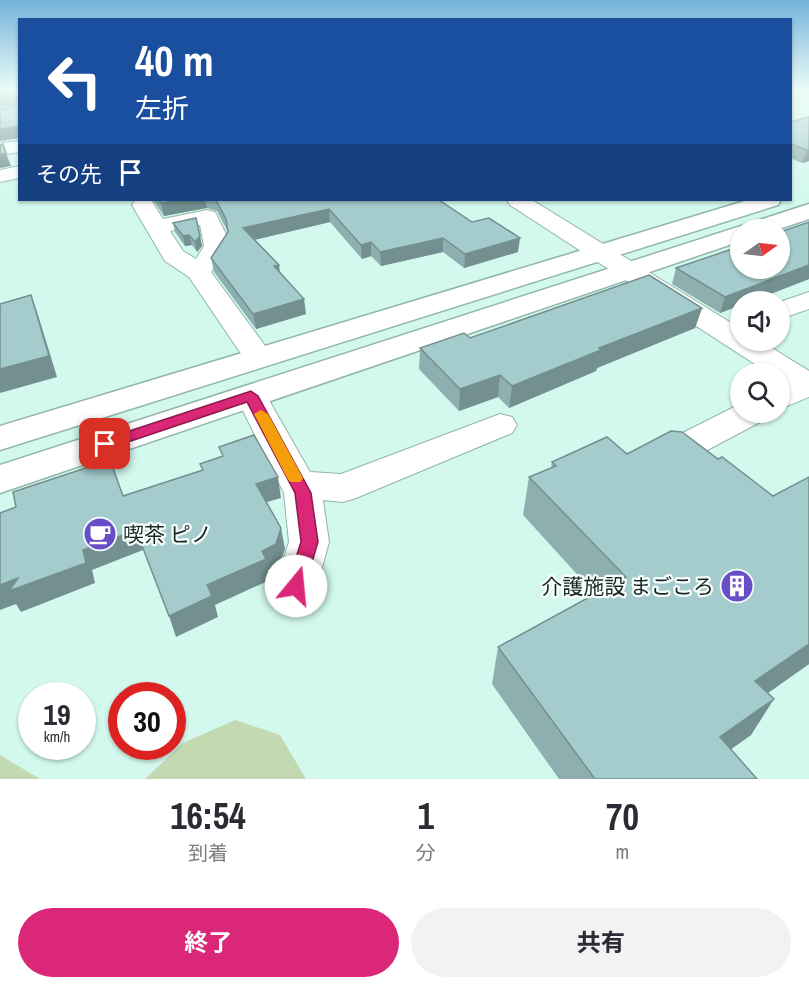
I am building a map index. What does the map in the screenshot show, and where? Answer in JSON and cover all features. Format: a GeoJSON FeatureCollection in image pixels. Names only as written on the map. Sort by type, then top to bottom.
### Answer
{"type":"FeatureCollection","features":[{"type":"Feature","properties":{"kind":"street"},"geometry":{"type":"LineString","coordinates":[[0,149],[18,146]]}},
{"type":"Feature","properties":{"kind":"street"},"geometry":{"type":"LineString","coordinates":[[0,176],[18,172]]}},
{"type":"Feature","properties":{"kind":"street"},"geometry":{"type":"LineString","coordinates":[[520,201],[627,270],[730,327]]}},
{"type":"Feature","properties":{"kind":"street"},"geometry":{"type":"LineString","coordinates":[[0,438],[767,201]]}},
{"type":"Feature","properties":{"kind":"street"},"geometry":{"type":"LineString","coordinates":[[143,205],[174,256],[198,272],[259,358]]}},
{"type":"Feature","properties":{"kind":"street"},"geometry":{"type":"LineString","coordinates":[[784,219],[809,211]]}},
{"type":"Feature","properties":{"kind":"street"},"geometry":{"type":"LineString","coordinates":[[156,227],[207,217],[217,238],[217,252],[198,272]]}},
{"type":"Feature","properties":{"kind":"street"},"geometry":{"type":"LineString","coordinates":[[0,480],[730,237]]}},
{"type":"Feature","properties":{"kind":"street"},"geometry":{"type":"LineString","coordinates":[[790,307],[809,300]]}},
{"type":"Feature","properties":{"kind":"street"},"geometry":{"type":"LineString","coordinates":[[763,351],[809,384],[790,394]]}},
{"type":"Feature","properties":{"kind":"street"},"geometry":{"type":"LineString","coordinates":[[251,396],[303,493],[309,542],[296,586]]}},
{"type":"Feature","properties":{"kind":"street"},"geometry":{"type":"LineString","coordinates":[[666,456],[730,423]]}},
{"type":"Feature","properties":{"kind":"street"},"geometry":{"type":"LineString","coordinates":[[299,484],[343,488],[500,425]]}},
{"type":"Feature","properties":{"kind":"green space"},"geometry":{"type":"Polygon","coordinates":[[[235,720],[280,735],[306,779],[145,779],[165,760],[186,760],[186,742],[235,720]]]}},
{"type":"Feature","properties":{"kind":"green space"},"geometry":{"type":"Polygon","coordinates":[[[0,755],[40,779],[0,779],[0,755]]]}},
{"type":"Feature","properties":{"kind":"building"},"geometry":{"type":"Polygon","coordinates":[[[0,126],[18,126],[0,129],[0,126]]]}},
{"type":"Feature","properties":{"kind":"building"},"geometry":{"type":"Polygon","coordinates":[[[792,126],[809,126],[809,150],[792,145],[792,126]]]}},
{"type":"Feature","properties":{"kind":"building"},"geometry":{"type":"Polygon","coordinates":[[[3,144],[6,153],[0,155],[0,145],[3,144]]]}},
{"type":"Feature","properties":{"kind":"building"},"geometry":{"type":"Polygon","coordinates":[[[217,201],[440,201],[472,222],[489,218],[520,238],[465,254],[443,238],[380,252],[371,242],[361,245],[329,209],[243,228],[279,265],[274,266],[304,299],[253,314],[211,258],[228,232],[226,219],[217,201]]]}},
{"type":"Feature","properties":{"kind":"building"},"geometry":{"type":"Polygon","coordinates":[[[196,218],[200,236],[195,242],[189,235],[183,236],[173,223],[196,218]]]}},
{"type":"Feature","properties":{"kind":"building"},"geometry":{"type":"Polygon","coordinates":[[[809,222],[809,265],[790,272],[790,229],[809,222]]]}},
{"type":"Feature","properties":{"kind":"building"},"geometry":{"type":"Polygon","coordinates":[[[730,250],[730,279],[772,279],[741,291],[730,291],[730,295],[725,297],[676,268],[730,250]]]}},
{"type":"Feature","properties":{"kind":"building"},"geometry":{"type":"Polygon","coordinates":[[[649,275],[702,308],[599,348],[601,350],[512,386],[500,375],[460,389],[420,348],[464,333],[470,338],[649,275]]]}},
{"type":"Feature","properties":{"kind":"building"},"geometry":{"type":"Polygon","coordinates":[[[31,295],[49,356],[0,369],[0,304],[31,295]]]}},
{"type":"Feature","properties":{"kind":"building"},"geometry":{"type":"Polygon","coordinates":[[[671,431],[682,432],[718,459],[722,457],[773,496],[809,477],[809,644],[755,681],[774,699],[720,737],[757,779],[595,779],[498,647],[626,577],[529,477],[556,466],[552,462],[607,437],[627,454],[671,431]]]}},
{"type":"Feature","properties":{"kind":"building"},"geometry":{"type":"Polygon","coordinates":[[[254,435],[278,477],[256,484],[281,528],[276,544],[262,551],[266,559],[207,585],[212,596],[169,616],[136,530],[83,550],[86,563],[9,591],[18,578],[0,585],[0,513],[16,507],[13,492],[110,460],[123,496],[203,470],[200,464],[223,456],[219,447],[254,435]]]}},
{"type":"Feature","properties":{"kind":"slow traffic"},"geometry":{"type":"LineString","coordinates":[[261,414],[295,478]]}},
{"type":"Feature","properties":{"kind":"place","name":"喫茶 ピノ"},"geometry":{"type":"Point","coordinates":[100,534]}},
{"type":"Feature","properties":{"kind":"place","name":"介護施設 まごころ"},"geometry":{"type":"Point","coordinates":[737,586]}},
{"type":"Feature","properties":{"kind":"route"},"geometry":{"type":"LineString","coordinates":[[105,444],[251,396],[303,493],[309,542],[296,586]]}}]}
